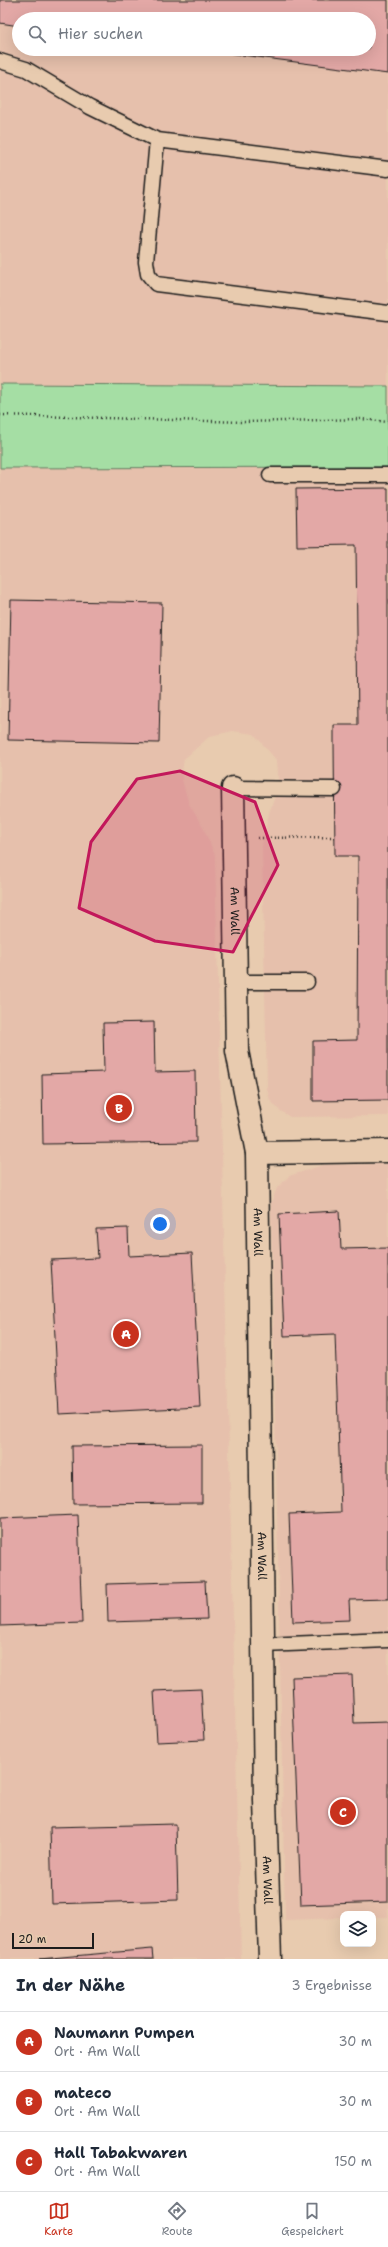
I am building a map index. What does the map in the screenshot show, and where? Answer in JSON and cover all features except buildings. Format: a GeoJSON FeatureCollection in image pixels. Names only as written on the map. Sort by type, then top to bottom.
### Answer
{"type":"FeatureCollection","features":[{"type":"Feature","properties":{"kind":"street","name":"Am Wall"},"geometry":{"type":"LineString","coordinates":[[233,788],[237,1051],[257,1152],[263,1645],[270,1959]]}},
{"type":"Feature","properties":{"kind":"street"},"geometry":{"type":"LineString","coordinates":[[257,1152],[388,1151]]}},
{"type":"Feature","properties":{"kind":"lane"},"geometry":{"type":"LineString","coordinates":[[0,61],[26,69],[90,107],[157,140],[388,169]]}},
{"type":"Feature","properties":{"kind":"lane"},"geometry":{"type":"LineString","coordinates":[[157,140],[146,262],[148,274],[156,284],[388,313]]}},
{"type":"Feature","properties":{"kind":"lane"},"geometry":{"type":"LineString","coordinates":[[270,475],[388,475]]}},
{"type":"Feature","properties":{"kind":"lane"},"geometry":{"type":"LineString","coordinates":[[233,788],[334,789]]}},
{"type":"Feature","properties":{"kind":"lane"},"geometry":{"type":"LineString","coordinates":[[235,982],[307,982]]}},
{"type":"Feature","properties":{"kind":"lane"},"geometry":{"type":"LineString","coordinates":[[263,1645],[388,1640]]}},
{"type":"Feature","properties":{"kind":"path"},"geometry":{"type":"LineString","coordinates":[[0,415],[244,422],[361,419],[388,422]]}},
{"type":"Feature","properties":{"kind":"path"},"geometry":{"type":"LineString","coordinates":[[256,838],[335,837]]}},
{"type":"Feature","properties":{"kind":"highlighted area"},"geometry":{"type":"Polygon","coordinates":[[[180,771],[255,802],[278,865],[233,952],[155,941],[79,908],[91,842],[137,779],[180,771]]]}},
{"type":"Feature","properties":{"kind":"shaded area"},"geometry":{"type":"Polygon","coordinates":[[[0,0],[388,0],[388,386],[0,384],[0,0]]]}},
{"type":"Feature","properties":{"kind":"shaded area"},"geometry":{"type":"Polygon","coordinates":[[[388,467],[388,1116],[290,1117],[279,1110],[270,1100],[267,1088],[262,846],[269,813],[279,786],[277,761],[254,734],[233,731],[210,736],[184,759],[182,771],[182,780],[189,804],[203,827],[215,855],[241,1959],[0,1959],[0,468],[388,467]]]}},
{"type":"Feature","properties":{"kind":"shaded area"},"geometry":{"type":"Polygon","coordinates":[[[388,1164],[388,1917],[376,1917],[376,1911],[340,1911],[340,1918],[285,1920],[271,1203],[277,1188],[289,1176],[323,1165],[388,1164]]]}},
{"type":"Feature","properties":{"kind":"green space"},"geometry":{"type":"Polygon","coordinates":[[[0,384],[388,386],[388,467],[0,468],[0,384]]]}},
{"type":"Feature","properties":{"kind":"place","name":"mateco"},"geometry":{"type":"Point","coordinates":[119,1108]}},
{"type":"Feature","properties":{"kind":"place","name":"Naumann Pumpen"},"geometry":{"type":"Point","coordinates":[126,1334]}},
{"type":"Feature","properties":{"kind":"place","name":"Hall Tabakwaren"},"geometry":{"type":"Point","coordinates":[343,1812]}}]}
